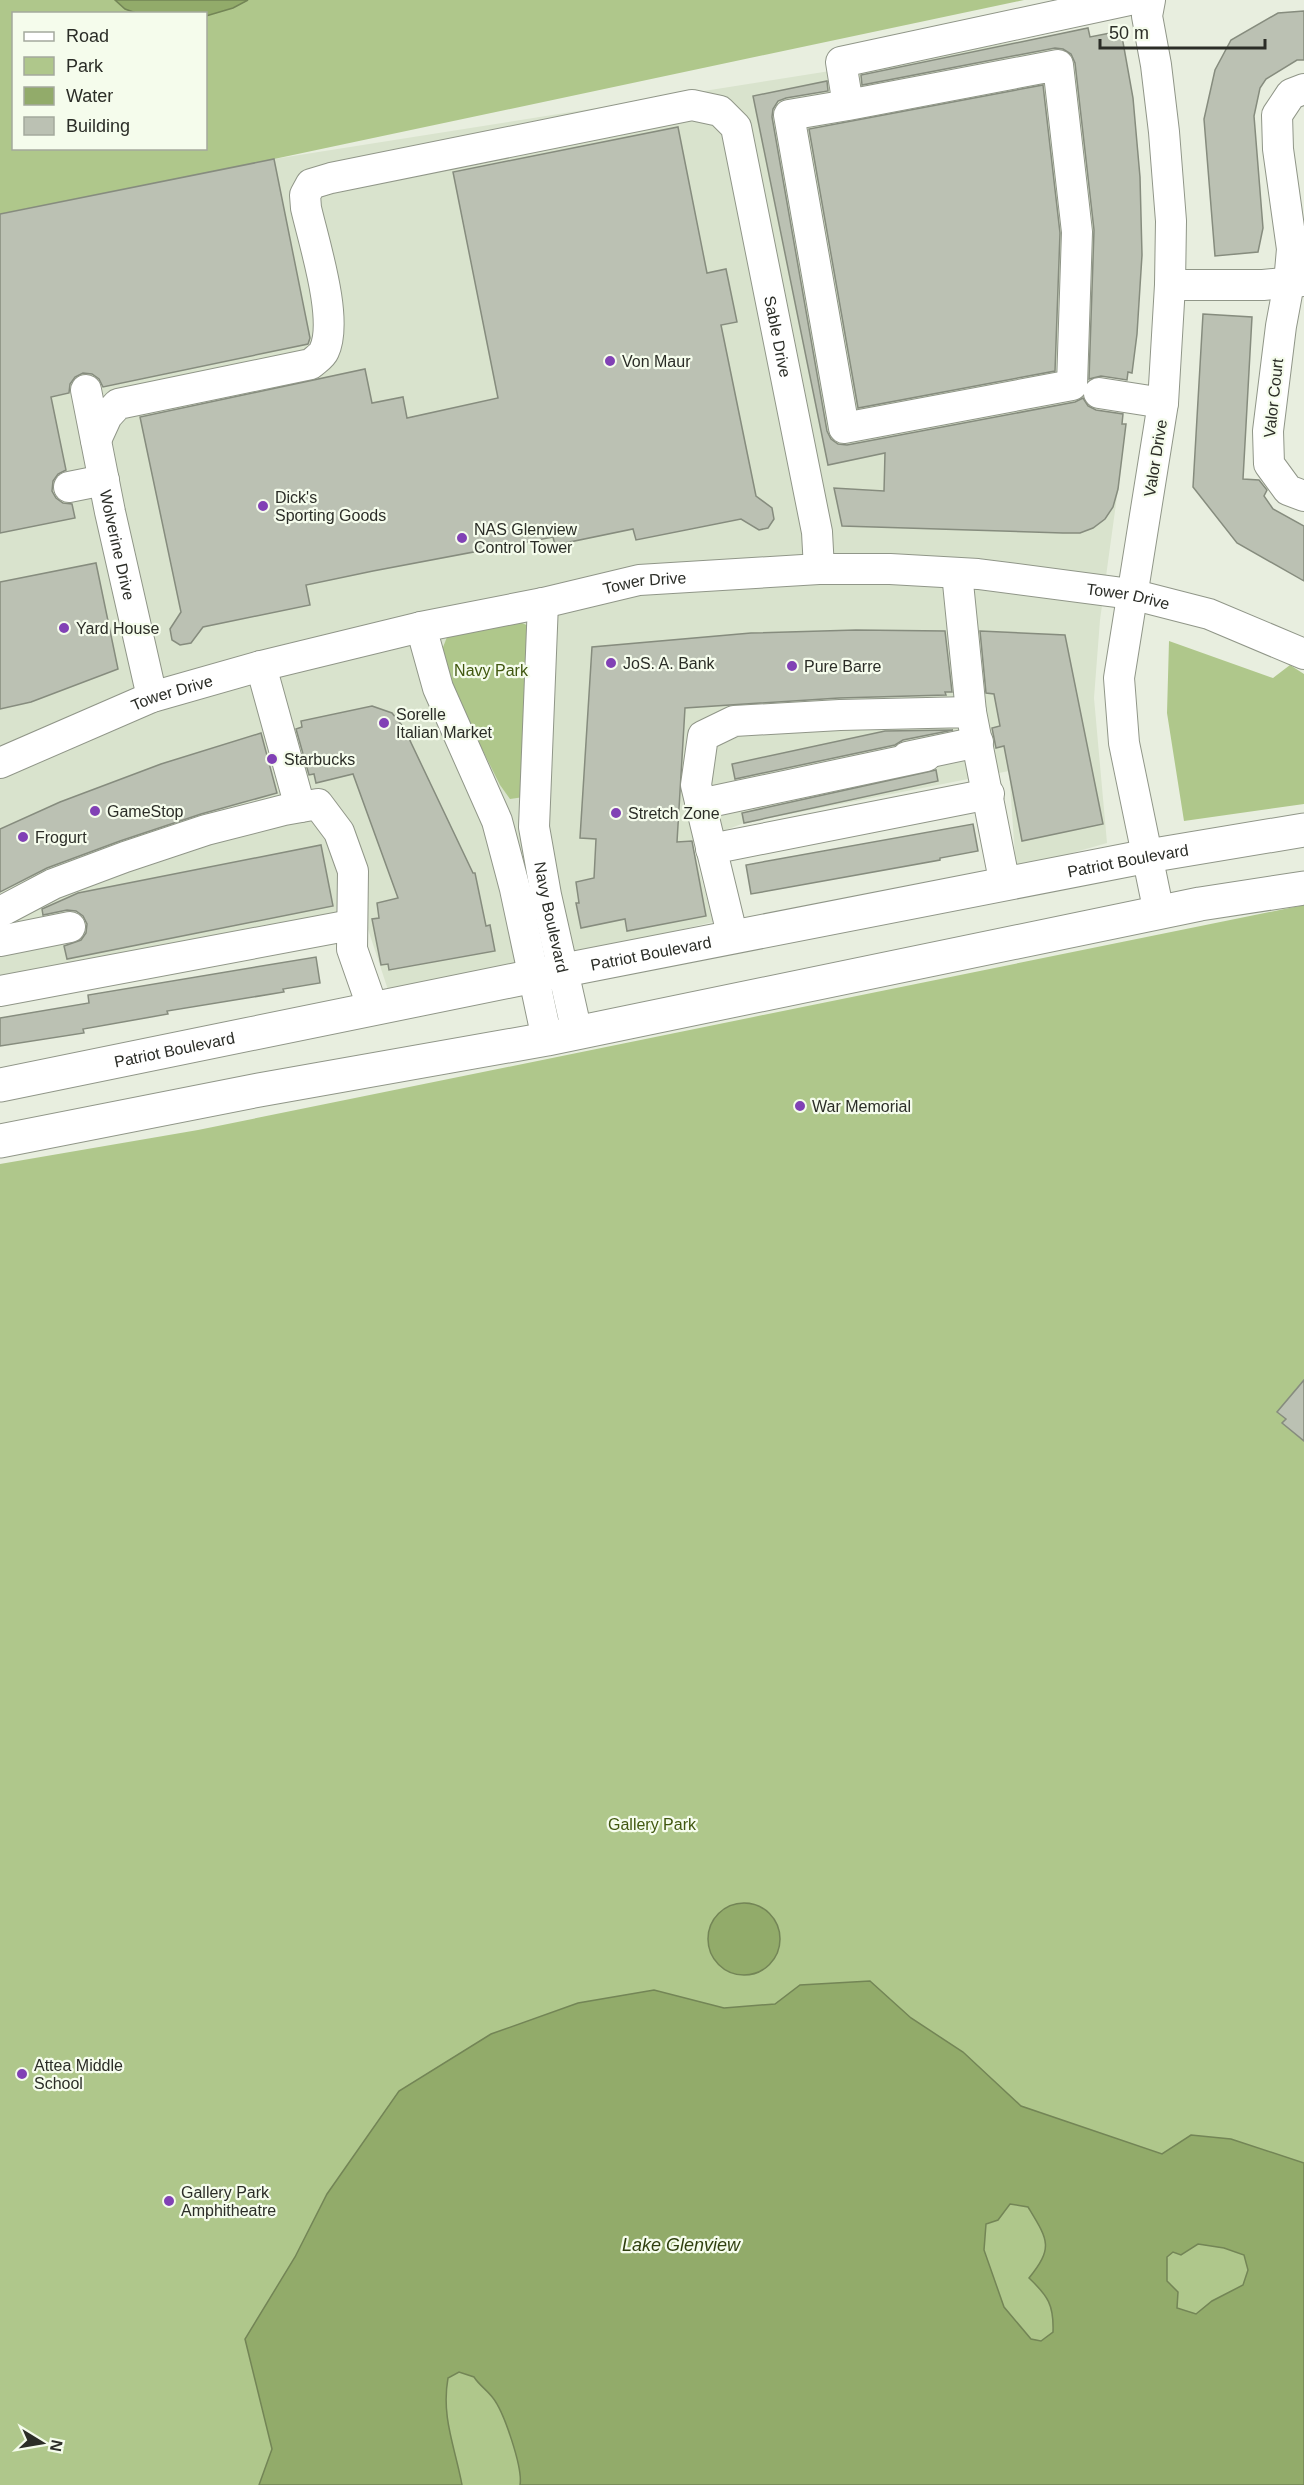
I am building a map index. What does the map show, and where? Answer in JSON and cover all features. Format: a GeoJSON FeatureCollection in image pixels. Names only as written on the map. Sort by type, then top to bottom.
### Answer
{"type":"FeatureCollection","features":[{"type":"Feature","properties":{"kind":"main road","name":"Patriot Boulevard"},"geometry":{"type":"LineString","coordinates":[[0,1085],[1148,856],[1304,830]]}},
{"type":"Feature","properties":{"kind":"main road"},"geometry":{"type":"LineString","coordinates":[[0,1141],[259,1090],[562,1036],[1159,913],[1304,888]]}},
{"type":"Feature","properties":{"kind":"street"},"geometry":{"type":"LineString","coordinates":[[848,105],[841,62],[1129,0]]}},
{"type":"Feature","properties":{"kind":"street","name":"Valor Drive"},"geometry":{"type":"LineString","coordinates":[[1150,0],[1147,16],[1156,65],[1171,221],[1170,285],[1163,403],[1119,678],[1124,743],[1159,913]]}},
{"type":"Feature","properties":{"kind":"street"},"geometry":{"type":"LineString","coordinates":[[1058,65],[1077,232],[1072,385],[844,428],[789,115],[848,105],[1058,65]]}},
{"type":"Feature","properties":{"kind":"street","name":"Valor Court"},"geometry":{"type":"LineString","coordinates":[[1304,89],[1291,94],[1277,115],[1278,149],[1297,282],[1281,326],[1268,431],[1269,464],[1288,490],[1304,496]]}},
{"type":"Feature","properties":{"kind":"street","name":"Sable Drive"},"geometry":{"type":"LineString","coordinates":[[311,183],[692,105],[739,123],[759,189],[809,434],[819,569]]}},
{"type":"Feature","properties":{"kind":"street"},"geometry":{"type":"LineString","coordinates":[[280,191],[311,183]]}},
{"type":"Feature","properties":{"kind":"street"},"geometry":{"type":"LineString","coordinates":[[96,440],[107,416],[118,404],[311,364],[324,354],[329,336],[316,311],[304,250],[305,195],[311,183]]}},
{"type":"Feature","properties":{"kind":"street"},"geometry":{"type":"LineString","coordinates":[[1170,285],[1297,282]]}},
{"type":"Feature","properties":{"kind":"street","name":"Wolverine Drive"},"geometry":{"type":"LineString","coordinates":[[86,390],[152,697]]}},
{"type":"Feature","properties":{"kind":"street"},"geometry":{"type":"LineString","coordinates":[[1099,393],[1163,403]]}},
{"type":"Feature","properties":{"kind":"street"},"geometry":{"type":"LineString","coordinates":[[69,487],[104,480]]}},
{"type":"Feature","properties":{"kind":"street","name":"Tower Drive"},"geometry":{"type":"LineString","coordinates":[[0,762],[152,697],[261,666],[421,627],[543,603],[639,580],[819,569],[890,569],[957,573],[1131,594],[1209,614],[1304,654]]}},
{"type":"Feature","properties":{"kind":"street"},"geometry":{"type":"LineString","coordinates":[[957,573],[971,712],[989,794],[1005,885]]}},
{"type":"Feature","properties":{"kind":"street","name":"Navy Boulevard"},"geometry":{"type":"LineString","coordinates":[[543,603],[534,827],[548,974],[562,1036]]}},
{"type":"Feature","properties":{"kind":"street","name":"Navy Boulevard"},"geometry":{"type":"LineString","coordinates":[[421,627],[438,688],[496,817],[515,889],[548,974]]}},
{"type":"Feature","properties":{"kind":"street"},"geometry":{"type":"LineString","coordinates":[[261,666],[300,807]]}},
{"type":"Feature","properties":{"kind":"street"},"geometry":{"type":"LineString","coordinates":[[733,938],[696,784],[703,736],[734,721],[912,712],[971,712]]}},
{"type":"Feature","properties":{"kind":"street"},"geometry":{"type":"LineString","coordinates":[[755,789],[978,742]]}},
{"type":"Feature","properties":{"kind":"street"},"geometry":{"type":"LineString","coordinates":[[700,804],[926,756]]}},
{"type":"Feature","properties":{"kind":"street"},"geometry":{"type":"LineString","coordinates":[[711,849],[989,794]]}},
{"type":"Feature","properties":{"kind":"street"},"geometry":{"type":"LineString","coordinates":[[496,817],[534,802]]}},
{"type":"Feature","properties":{"kind":"street"},"geometry":{"type":"LineString","coordinates":[[0,912],[53,884],[125,857],[206,830],[318,804],[339,832],[340,873],[351,925],[352,950],[373,1009]]}},
{"type":"Feature","properties":{"kind":"street"},"geometry":{"type":"LineString","coordinates":[[0,991],[351,925]]}},
{"type":"Feature","properties":{"kind":"street"},"geometry":{"type":"LineString","coordinates":[[0,941],[70,927]]}},
{"type":"Feature","properties":{"kind":"shaded area"},"geometry":{"type":"Polygon","coordinates":[[[1088,28],[1099,89],[1102,373],[1096,411],[1118,489],[1100,620],[1094,698],[1107,843],[1016,869],[1009,771],[744,823],[692,843],[713,922],[391,999],[363,914],[0,978],[0,214],[274,159],[1033,39],[1088,28]]]}},
{"type":"Feature","properties":{"kind":"green space"},"geometry":{"type":"Polygon","coordinates":[[[0,0],[1024,0],[274,159],[0,214],[0,0]]]}},
{"type":"Feature","properties":{"kind":"green space","name":"Navy Park"},"geometry":{"type":"Polygon","coordinates":[[[522,623],[531,627],[524,797],[510,799],[500,785],[444,673],[440,655],[447,637],[505,624],[522,623]]]}},
{"type":"Feature","properties":{"kind":"green space"},"geometry":{"type":"Polygon","coordinates":[[[1169,641],[1273,678],[1290,665],[1304,674],[1304,804],[1184,821],[1167,713],[1169,641]]]}},
{"type":"Feature","properties":{"kind":"green space","name":"Gallery Park"},"geometry":{"type":"Polygon","coordinates":[[[1304,905],[1304,2485],[0,2485],[0,1164],[198,1130],[1304,905]]]}},
{"type":"Feature","properties":{"kind":"water"},"geometry":{"type":"Polygon","coordinates":[[[115,0],[248,0],[233,8],[207,16],[207,12],[133,12],[125,9],[115,0]]]}},
{"type":"Feature","properties":{"kind":"water"},"geometry":{"type":"Polygon","coordinates":[[[744,1903],[764,1909],[774,1919],[780,1939],[774,1959],[764,1969],[744,1975],[724,1969],[714,1959],[708,1939],[714,1919],[724,1909],[744,1903]]]}},
{"type":"Feature","properties":{"kind":"water","name":"Lake Glenview"},"geometry":{"type":"Polygon","coordinates":[[[870,1981],[911,2018],[963,2052],[1021,2106],[1162,2154],[1191,2135],[1231,2139],[1304,2163],[1304,2485],[520,2485],[516,2454],[497,2405],[474,2377],[459,2372],[448,2378],[446,2406],[462,2485],[259,2485],[272,2449],[245,2339],[295,2257],[327,2194],[399,2091],[491,2034],[578,2003],[654,1990],[724,2008],[775,2004],[800,1985],[870,1981]],[[1010,2204],[998,2220],[986,2224],[984,2250],[1004,2307],[1031,2339],[1041,2341],[1053,2332],[1051,2308],[1041,2290],[1029,2278],[1045,2251],[1044,2236],[1028,2207],[1010,2204]],[[1198,2244],[1181,2255],[1173,2252],[1167,2257],[1167,2281],[1178,2292],[1177,2308],[1196,2314],[1212,2301],[1243,2285],[1248,2270],[1244,2255],[1224,2248],[1198,2244]]]}},
{"type":"Feature","properties":{"kind":"building"},"geometry":{"type":"Polygon","coordinates":[[[1304,11],[1304,60],[1297,60],[1266,79],[1260,88],[1254,116],[1263,228],[1258,252],[1215,256],[1204,119],[1215,70],[1231,40],[1278,13],[1304,11]]]}},
{"type":"Feature","properties":{"kind":"building"},"geometry":{"type":"Polygon","coordinates":[[[1088,28],[1090,37],[1121,31],[1133,98],[1140,177],[1142,255],[1137,334],[1132,373],[1128,372],[1127,380],[1101,376],[1089,379],[1094,230],[1075,63],[1071,54],[1063,49],[1055,48],[862,85],[861,75],[1088,28]]]}},
{"type":"Feature","properties":{"kind":"building"},"geometry":{"type":"Polygon","coordinates":[[[827,81],[828,91],[778,101],[773,109],[772,117],[827,431],[831,439],[838,444],[847,445],[1075,402],[1083,398],[1088,406],[1096,410],[1123,414],[1122,424],[1126,424],[1118,489],[1113,507],[1105,519],[1093,528],[1080,533],[1063,533],[842,526],[834,488],[884,491],[885,453],[828,465],[753,96],[827,81]]]}},
{"type":"Feature","properties":{"kind":"building"},"geometry":{"type":"Polygon","coordinates":[[[1043,85],[1060,233],[1055,371],[858,408],[809,129],[1043,85]]]}},
{"type":"Feature","properties":{"kind":"building"},"geometry":{"type":"Polygon","coordinates":[[[678,127],[707,273],[726,269],[737,322],[721,325],[756,496],[772,508],[774,519],[768,528],[759,530],[741,519],[636,540],[633,529],[555,545],[553,537],[306,585],[310,605],[203,627],[191,643],[180,645],[172,640],[170,629],[181,612],[140,417],[365,369],[372,403],[403,397],[407,418],[498,398],[453,172],[678,127]]]}},
{"type":"Feature","properties":{"kind":"building"},"geometry":{"type":"Polygon","coordinates":[[[274,159],[310,338],[308,344],[103,387],[99,379],[92,374],[83,373],[75,377],[70,384],[69,393],[51,397],[66,470],[58,474],[53,481],[52,491],[63,503],[72,504],[75,518],[0,533],[0,214],[274,159]]]}},
{"type":"Feature","properties":{"kind":"building"},"geometry":{"type":"Polygon","coordinates":[[[1203,314],[1252,317],[1243,479],[1259,480],[1267,490],[1264,496],[1273,509],[1304,526],[1304,581],[1237,543],[1193,487],[1203,314]]]}},
{"type":"Feature","properties":{"kind":"building"},"geometry":{"type":"Polygon","coordinates":[[[96,563],[118,669],[31,702],[0,709],[0,582],[96,563]]]}},
{"type":"Feature","properties":{"kind":"building"},"geometry":{"type":"Polygon","coordinates":[[[856,630],[945,631],[952,692],[945,692],[946,695],[839,698],[685,708],[677,842],[692,841],[706,916],[627,931],[625,919],[581,928],[576,903],[579,903],[576,882],[594,878],[596,839],[580,838],[592,647],[751,633],[856,630]]]}},
{"type":"Feature","properties":{"kind":"building"},"geometry":{"type":"Polygon","coordinates":[[[980,631],[1065,635],[1103,824],[1022,841],[1004,746],[996,748],[992,728],[1000,726],[994,694],[986,693],[980,631]]]}},
{"type":"Feature","properties":{"kind":"building"},"geometry":{"type":"Polygon","coordinates":[[[372,706],[392,713],[404,728],[475,873],[486,926],[490,925],[495,951],[389,970],[388,964],[381,965],[372,919],[379,918],[377,903],[398,898],[353,774],[316,783],[314,774],[309,775],[296,729],[302,727],[301,721],[372,706]]]}},
{"type":"Feature","properties":{"kind":"building"},"geometry":{"type":"Polygon","coordinates":[[[953,730],[903,740],[895,745],[735,779],[732,764],[885,731],[953,730]]]}},
{"type":"Feature","properties":{"kind":"building"},"geometry":{"type":"Polygon","coordinates":[[[261,733],[277,793],[201,814],[120,841],[47,868],[0,892],[0,829],[60,802],[161,764],[261,733]]]}},
{"type":"Feature","properties":{"kind":"building"},"geometry":{"type":"Polygon","coordinates":[[[936,770],[938,781],[744,823],[742,813],[936,770]]]}},
{"type":"Feature","properties":{"kind":"building"},"geometry":{"type":"Polygon","coordinates":[[[973,824],[978,851],[751,894],[746,865],[973,824]]]}},
{"type":"Feature","properties":{"kind":"building"},"geometry":{"type":"Polygon","coordinates":[[[321,845],[333,906],[67,959],[64,946],[81,940],[86,933],[87,924],[83,916],[76,911],[67,910],[43,915],[42,909],[78,893],[321,845]]]}},
{"type":"Feature","properties":{"kind":"building"},"geometry":{"type":"Polygon","coordinates":[[[316,957],[320,983],[283,989],[284,992],[167,1011],[168,1014],[83,1029],[84,1033],[0,1046],[0,1018],[89,1003],[88,995],[316,957]]]}},
{"type":"Feature","properties":{"kind":"building"},"geometry":{"type":"Polygon","coordinates":[[[1304,1380],[1304,1441],[1282,1423],[1286,1419],[1277,1412],[1304,1380]]]}},
{"type":"Feature","properties":{"kind":"place","name":"Von Maur"},"geometry":{"type":"Point","coordinates":[610,361]}},
{"type":"Feature","properties":{"kind":"place","name":"Dick's Sporting Goods"},"geometry":{"type":"Point","coordinates":[263,506]}},
{"type":"Feature","properties":{"kind":"place","name":"NAS Glenview Control Tower"},"geometry":{"type":"Point","coordinates":[462,538]}},
{"type":"Feature","properties":{"kind":"place","name":"Yard House"},"geometry":{"type":"Point","coordinates":[64,628]}},
{"type":"Feature","properties":{"kind":"place","name":"JoS. A. Bank"},"geometry":{"type":"Point","coordinates":[611,663]}},
{"type":"Feature","properties":{"kind":"place","name":"Pure Barre"},"geometry":{"type":"Point","coordinates":[792,666]}},
{"type":"Feature","properties":{"kind":"place","name":"Sorelle Italian Market"},"geometry":{"type":"Point","coordinates":[384,723]}},
{"type":"Feature","properties":{"kind":"place","name":"Starbucks"},"geometry":{"type":"Point","coordinates":[272,759]}},
{"type":"Feature","properties":{"kind":"place","name":"GameStop"},"geometry":{"type":"Point","coordinates":[95,811]}},
{"type":"Feature","properties":{"kind":"place","name":"Stretch Zone"},"geometry":{"type":"Point","coordinates":[616,813]}},
{"type":"Feature","properties":{"kind":"place","name":"Frogurt"},"geometry":{"type":"Point","coordinates":[23,837]}},
{"type":"Feature","properties":{"kind":"place","name":"War Memorial"},"geometry":{"type":"Point","coordinates":[800,1106]}},
{"type":"Feature","properties":{"kind":"place","name":"Attea Middle School"},"geometry":{"type":"Point","coordinates":[22,2074]}},
{"type":"Feature","properties":{"kind":"place","name":"Gallery Park Amphitheatre"},"geometry":{"type":"Point","coordinates":[169,2201]}}]}
